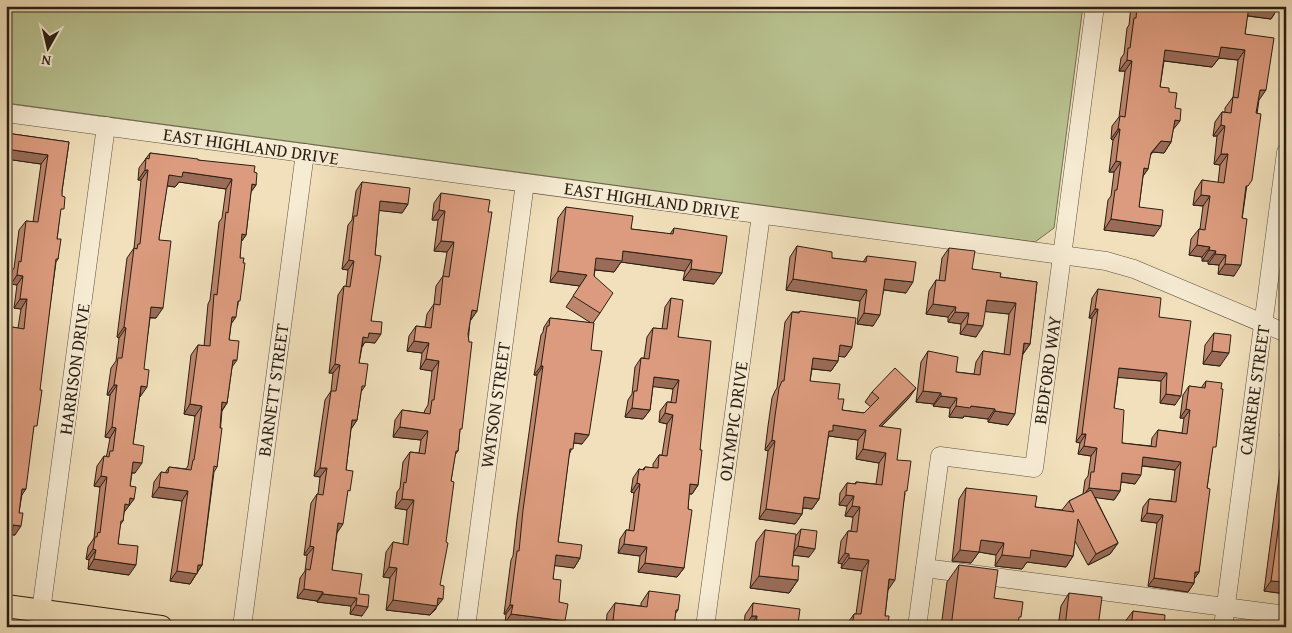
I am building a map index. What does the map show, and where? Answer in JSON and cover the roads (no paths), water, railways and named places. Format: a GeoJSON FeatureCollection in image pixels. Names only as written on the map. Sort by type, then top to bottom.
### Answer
{"type":"FeatureCollection","features":[{"type":"Feature","properties":{"kind":"main road"},"geometry":{"type":"LineString","coordinates":[[6,606],[161,627]]}},
{"type":"Feature","properties":{"kind":"street","name":"BEDFORD WAY"},"geometry":{"type":"LineString","coordinates":[[917,627],[940,456],[1034,468],[1096,6]]}},
{"type":"Feature","properties":{"kind":"street","name":"EAST HIGHLAND DRIVE"},"geometry":{"type":"LineString","coordinates":[[6,113],[1106,261],[1134,269],[1286,333]]}},
{"type":"Feature","properties":{"kind":"street","name":"HARRISON DRIVE"},"geometry":{"type":"LineString","coordinates":[[41,611],[106,126]]}},
{"type":"Feature","properties":{"kind":"street","name":"CARRERE STREET"},"geometry":{"type":"LineString","coordinates":[[1223,627],[1286,152]]}},
{"type":"Feature","properties":{"kind":"street","name":"BARNETT STREET"},"geometry":{"type":"LineString","coordinates":[[242,627],[305,153]]}},
{"type":"Feature","properties":{"kind":"street","name":"WATSON STREET"},"geometry":{"type":"LineString","coordinates":[[466,627],[525,183]]}},
{"type":"Feature","properties":{"kind":"street","name":"OLYMPIC DRIVE"},"geometry":{"type":"LineString","coordinates":[[705,627],[761,214]]}},
{"type":"Feature","properties":{"kind":"street"},"geometry":{"type":"LineString","coordinates":[[925,568],[1286,616]]}}]}
